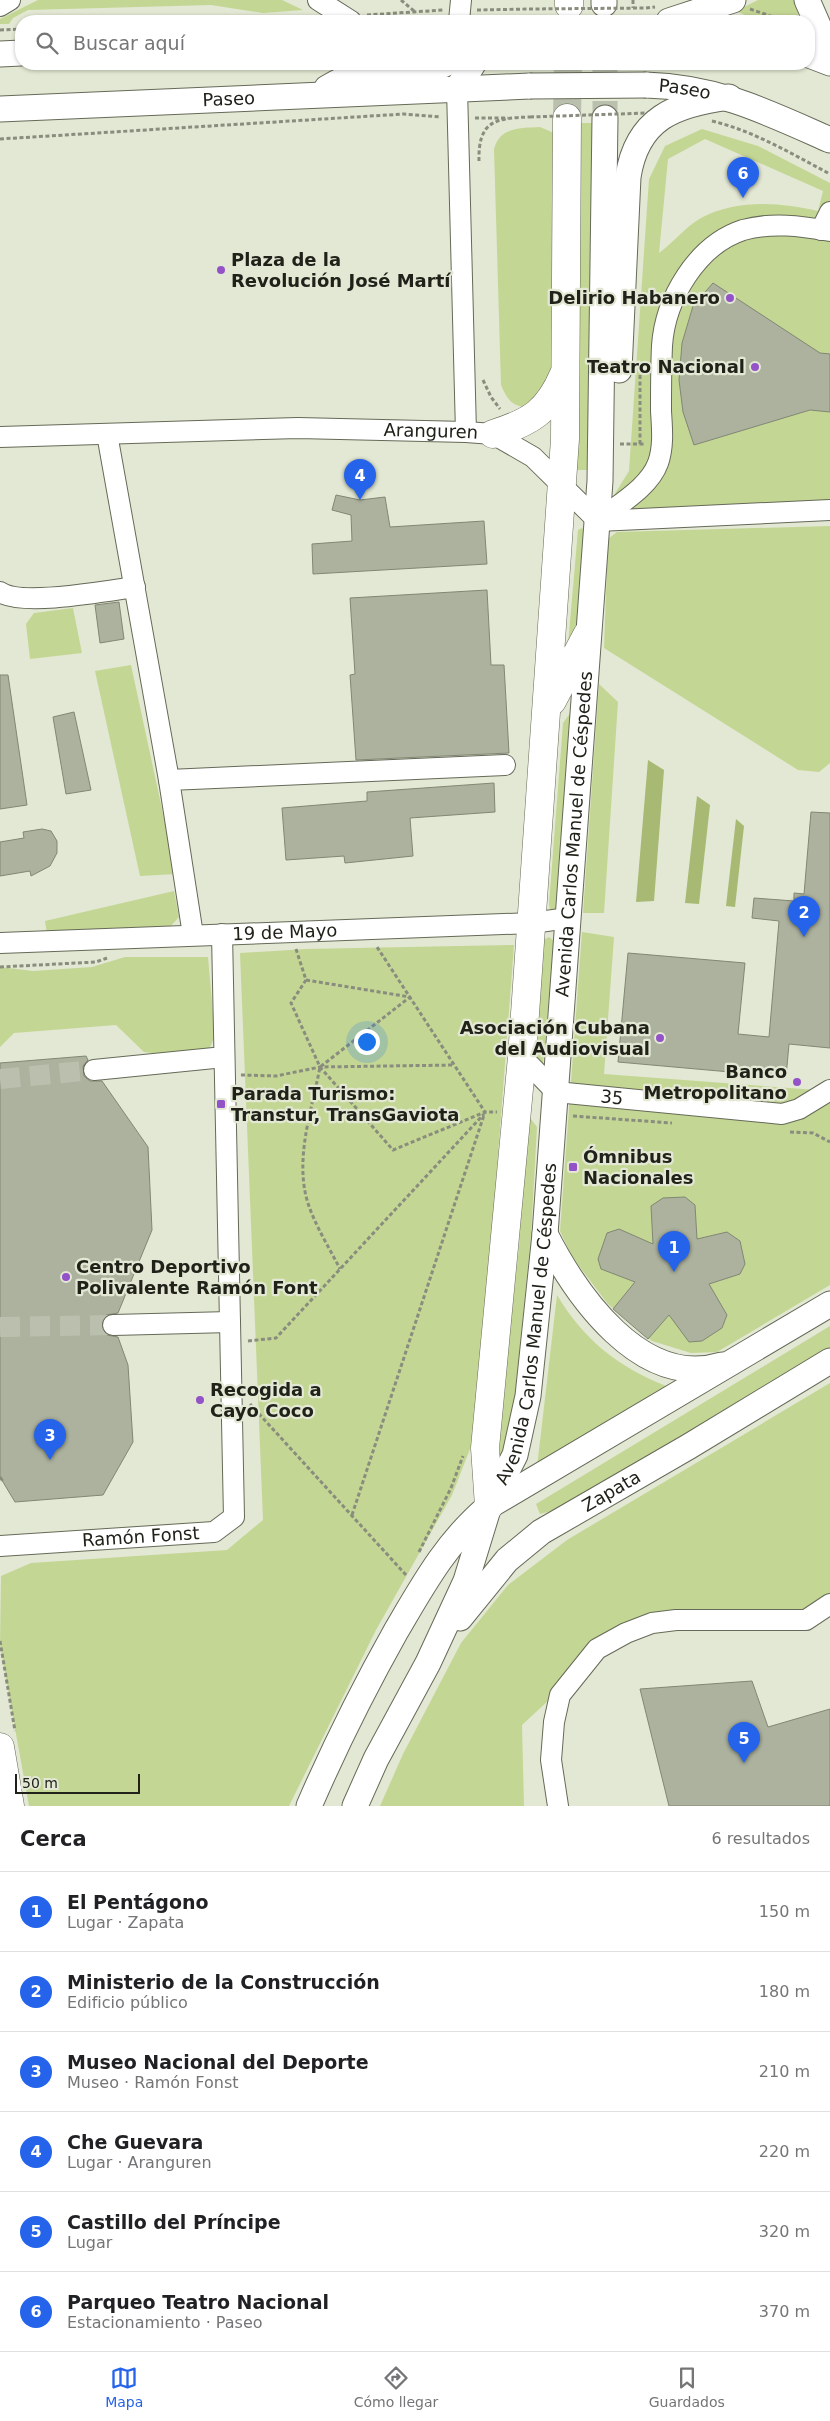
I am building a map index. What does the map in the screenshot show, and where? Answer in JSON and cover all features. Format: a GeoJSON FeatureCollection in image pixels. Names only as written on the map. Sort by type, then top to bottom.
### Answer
{"type":"FeatureCollection","features":[{"type":"Feature","properties":{"kind":"highway"},"geometry":{"type":"LineString","coordinates":[[493,434],[521,425],[550,402],[566,371],[566,118]]}},
{"type":"Feature","properties":{"kind":"highway","name":"Avenida Carlos Manuel de Céspedes"},"geometry":{"type":"LineString","coordinates":[[489,1506],[485,1448],[522,1057],[547,712],[566,371]]}},
{"type":"Feature","properties":{"kind":"highway"},"geometry":{"type":"LineString","coordinates":[[547,712],[588,635]]}},
{"type":"Feature","properties":{"kind":"highway"},"geometry":{"type":"LineString","coordinates":[[8,1742],[10,1806]]}},
{"type":"Feature","properties":{"kind":"main road"},"geometry":{"type":"LineString","coordinates":[[687,15],[732,0]]}},
{"type":"Feature","properties":{"kind":"main road"},"geometry":{"type":"LineString","coordinates":[[807,0],[813,15]]}},
{"type":"Feature","properties":{"kind":"main road"},"geometry":{"type":"LineString","coordinates":[[815,19],[830,54]]}},
{"type":"Feature","properties":{"kind":"main road"},"geometry":{"type":"LineString","coordinates":[[0,54],[15,53]]}},
{"type":"Feature","properties":{"kind":"main road"},"geometry":{"type":"LineString","coordinates":[[815,57],[830,63]]}},
{"type":"Feature","properties":{"kind":"main road"},"geometry":{"type":"LineString","coordinates":[[316,94],[345,78],[360,74],[425,72],[430,70]]}},
{"type":"Feature","properties":{"kind":"main road"},"geometry":{"type":"LineString","coordinates":[[456,70],[457,89]]}},
{"type":"Feature","properties":{"kind":"main road"},"geometry":{"type":"LineString","coordinates":[[457,89],[469,70]]}},
{"type":"Feature","properties":{"kind":"main road","name":"Paseo"},"geometry":{"type":"LineString","coordinates":[[0,109],[530,86],[646,85],[699,89],[729,97],[830,140]]}},
{"type":"Feature","properties":{"kind":"main road"},"geometry":{"type":"LineString","coordinates":[[600,481],[611,443],[616,414],[628,177],[635,150],[644,133],[666,114],[692,103],[729,97]]}},
{"type":"Feature","properties":{"kind":"main road","name":"Avenida Carlos Manuel de Céspedes"},"geometry":{"type":"LineString","coordinates":[[489,1506],[514,1455],[528,1396],[545,1234],[588,635],[598,521],[605,118]]}},
{"type":"Feature","properties":{"kind":"main road"},"geometry":{"type":"LineString","coordinates":[[545,1234],[562,1265],[590,1306],[608,1327],[633,1346],[674,1366],[711,1368],[734,1361]]}},
{"type":"Feature","properties":{"kind":"main road"},"geometry":{"type":"LineString","coordinates":[[309,1806],[333,1750],[420,1591],[440,1557],[468,1524],[489,1506],[830,1304]]}},
{"type":"Feature","properties":{"kind":"main road","name":"Zapata"},"geometry":{"type":"LineString","coordinates":[[428,1663],[480,1591],[507,1560],[541,1532],[830,1361]]}},
{"type":"Feature","properties":{"kind":"main road","name":"Zapata"},"geometry":{"type":"LineString","coordinates":[[355,1806],[376,1759],[428,1663],[466,1581],[489,1506]]}},
{"type":"Feature","properties":{"kind":"street"},"geometry":{"type":"LineString","coordinates":[[0,6],[10,0]]}},
{"type":"Feature","properties":{"kind":"street"},"geometry":{"type":"LineString","coordinates":[[318,0],[342,15]]}},
{"type":"Feature","properties":{"kind":"street"},"geometry":{"type":"LineString","coordinates":[[457,89],[466,432]]}},
{"type":"Feature","properties":{"kind":"street"},"geometry":{"type":"LineString","coordinates":[[598,521],[646,481],[658,464],[662,443],[662,344],[675,296],[689,272],[706,252],[742,230],[772,225],[827,224]]}},
{"type":"Feature","properties":{"kind":"street","name":"Aranguren"},"geometry":{"type":"LineString","coordinates":[[0,437],[298,428],[493,434],[533,456],[598,521]]}},
{"type":"Feature","properties":{"kind":"street"},"geometry":{"type":"LineString","coordinates":[[107,434],[169,780],[193,935]]}},
{"type":"Feature","properties":{"kind":"street"},"geometry":{"type":"LineString","coordinates":[[598,521],[830,510]]}},
{"type":"Feature","properties":{"kind":"street"},"geometry":{"type":"LineString","coordinates":[[0,592],[7,597],[54,597],[135,587]]}},
{"type":"Feature","properties":{"kind":"street"},"geometry":{"type":"LineString","coordinates":[[169,780],[505,765]]}},
{"type":"Feature","properties":{"kind":"street","name":"19 de Mayo"},"geometry":{"type":"LineString","coordinates":[[0,944],[532,923],[568,918]]}},
{"type":"Feature","properties":{"kind":"street","name":"Ramón Fonst"},"geometry":{"type":"LineString","coordinates":[[0,1546],[214,1532],[234,1517],[222,934]]}},
{"type":"Feature","properties":{"kind":"street"},"geometry":{"type":"LineString","coordinates":[[522,1057],[555,1104]]}},
{"type":"Feature","properties":{"kind":"street"},"geometry":{"type":"LineString","coordinates":[[94,1070],[224,1066]]}},
{"type":"Feature","properties":{"kind":"street","name":"35"},"geometry":{"type":"LineString","coordinates":[[555,1104],[782,1114],[799,1109],[830,1090]]}},
{"type":"Feature","properties":{"kind":"street"},"geometry":{"type":"LineString","coordinates":[[113,1324],[230,1322]]}},
{"type":"Feature","properties":{"kind":"street"},"geometry":{"type":"LineString","coordinates":[[558,1806],[551,1760],[554,1722],[560,1695],[597,1649],[626,1633],[652,1622],[676,1620],[806,1620],[830,1604]]}},
{"type":"Feature","properties":{"kind":"path"},"geometry":{"type":"LineString","coordinates":[[401,0],[414,11]]}},
{"type":"Feature","properties":{"kind":"path"},"geometry":{"type":"LineString","coordinates":[[381,15],[414,11],[529,9],[633,4],[646,8]]}},
{"type":"Feature","properties":{"kind":"path"},"geometry":{"type":"LineString","coordinates":[[0,30],[15,29]]}},
{"type":"Feature","properties":{"kind":"path"},"geometry":{"type":"LineString","coordinates":[[0,139],[404,114],[458,118],[508,118],[647,113]]}},
{"type":"Feature","properties":{"kind":"path"},"geometry":{"type":"LineString","coordinates":[[479,166],[481,135],[494,122],[508,118]]}},
{"type":"Feature","properties":{"kind":"path"},"geometry":{"type":"LineString","coordinates":[[710,120],[730,125],[758,137],[830,174]]}},
{"type":"Feature","properties":{"kind":"path"},"geometry":{"type":"LineString","coordinates":[[640,366],[640,444]]}},
{"type":"Feature","properties":{"kind":"path"},"geometry":{"type":"LineString","coordinates":[[483,374],[493,400],[504,413],[521,425]]}},
{"type":"Feature","properties":{"kind":"path"},"geometry":{"type":"LineString","coordinates":[[611,443],[662,443]]}},
{"type":"Feature","properties":{"kind":"path"},"geometry":{"type":"LineString","coordinates":[[374,929],[375,944],[485,1112]]}},
{"type":"Feature","properties":{"kind":"path"},"geometry":{"type":"LineString","coordinates":[[294,946],[306,980]]}},
{"type":"Feature","properties":{"kind":"path"},"geometry":{"type":"LineString","coordinates":[[306,980],[410,997]]}},
{"type":"Feature","properties":{"kind":"path"},"geometry":{"type":"LineString","coordinates":[[306,980],[292,1003],[320,1067],[393,1150],[485,1112],[517,1114]]}},
{"type":"Feature","properties":{"kind":"path"},"geometry":{"type":"LineString","coordinates":[[340,1269],[310,1208],[304,1182],[304,1146],[320,1067],[410,997]]}},
{"type":"Feature","properties":{"kind":"path"},"geometry":{"type":"LineString","coordinates":[[224,1066],[276,1076],[320,1067],[455,1065]]}},
{"type":"Feature","properties":{"kind":"path"},"geometry":{"type":"LineString","coordinates":[[555,1104],[674,1124]]}},
{"type":"Feature","properties":{"kind":"path"},"geometry":{"type":"LineString","coordinates":[[230,1342],[276,1338],[485,1112]]}},
{"type":"Feature","properties":{"kind":"path"},"geometry":{"type":"LineString","coordinates":[[352,1515],[485,1112]]}},
{"type":"Feature","properties":{"kind":"path"},"geometry":{"type":"LineString","coordinates":[[784,1131],[813,1133],[830,1142]]}},
{"type":"Feature","properties":{"kind":"path"},"geometry":{"type":"LineString","coordinates":[[231,1383],[406,1576],[411,1567]]}},
{"type":"Feature","properties":{"kind":"path"},"geometry":{"type":"LineString","coordinates":[[415,1558],[451,1488],[467,1447]]}},
{"type":"Feature","properties":{"kind":"path"},"geometry":{"type":"LineString","coordinates":[[0,1641],[8,1742]]}},
{"type":"Feature","properties":{"kind":"green space"},"geometry":{"type":"Polygon","coordinates":[[[38,0],[282,0],[303,10],[263,13],[211,5],[28,10],[15,15],[9,24],[0,24],[0,19],[38,0]]]}},
{"type":"Feature","properties":{"kind":"green space"},"geometry":{"type":"Polygon","coordinates":[[[758,0],[794,0],[798,15],[745,15],[736,11],[758,0]]]}},
{"type":"Feature","properties":{"kind":"green space"},"geometry":{"type":"Polygon","coordinates":[[[579,123],[592,123],[589,470],[576,470],[579,123]]]}},
{"type":"Feature","properties":{"kind":"green space"},"geometry":{"type":"Polygon","coordinates":[[[540,127],[554,133],[554,378],[525,407],[513,403],[501,385],[494,149],[501,136],[512,130],[540,127]]]}},
{"type":"Feature","properties":{"kind":"green space"},"geometry":{"type":"Polygon","coordinates":[[[702,129],[758,146],[830,183],[830,510],[598,521],[629,471],[649,179],[665,146],[702,129]],[[705,139],[668,159],[659,253],[684,230],[701,218],[715,212],[743,205],[758,204],[774,204],[818,211],[823,191],[705,139]]]}},
{"type":"Feature","properties":{"kind":"green space"},"geometry":{"type":"Polygon","coordinates":[[[830,526],[830,763],[819,772],[798,770],[604,648],[608,539],[617,532],[830,526]]]}},
{"type":"Feature","properties":{"kind":"green space"},"geometry":{"type":"Polygon","coordinates":[[[582,528],[587,536],[577,634],[567,656],[578,530],[582,528]]]}},
{"type":"Feature","properties":{"kind":"green space"},"geometry":{"type":"Polygon","coordinates":[[[73,608],[82,653],[30,659],[26,624],[34,613],[73,608]]]}},
{"type":"Feature","properties":{"kind":"green space"},"geometry":{"type":"Polygon","coordinates":[[[131,665],[176,874],[140,876],[95,671],[131,665]]]}},
{"type":"Feature","properties":{"kind":"green space"},"geometry":{"type":"Polygon","coordinates":[[[599,684],[618,702],[604,913],[583,913],[599,684]]]}},
{"type":"Feature","properties":{"kind":"green space"},"geometry":{"type":"Polygon","coordinates":[[[574,708],[559,907],[554,911],[550,910],[549,904],[563,723],[574,708]]]}},
{"type":"Feature","properties":{"kind":"green space"},"geometry":{"type":"Polygon","coordinates":[[[648,760],[664,770],[654,901],[636,902],[648,760]]]}},
{"type":"Feature","properties":{"kind":"green space"},"geometry":{"type":"Polygon","coordinates":[[[697,796],[710,805],[699,904],[685,903],[697,796]]]}},
{"type":"Feature","properties":{"kind":"green space"},"geometry":{"type":"Polygon","coordinates":[[[736,819],[744,826],[735,907],[726,906],[736,819]]]}},
{"type":"Feature","properties":{"kind":"green space"},"geometry":{"type":"Polygon","coordinates":[[[174,891],[179,917],[169,928],[47,934],[45,921],[174,891]]]}},
{"type":"Feature","properties":{"kind":"green space"},"geometry":{"type":"Polygon","coordinates":[[[582,932],[614,937],[604,1074],[830,1091],[830,1285],[717,1352],[691,1353],[652,1341],[608,1304],[572,1257],[560,1231],[582,932]]]}},
{"type":"Feature","properties":{"kind":"green space"},"geometry":{"type":"Polygon","coordinates":[[[549,937],[554,941],[543,1064],[533,1052],[543,940],[549,937]]]}},
{"type":"Feature","properties":{"kind":"green space"},"geometry":{"type":"Polygon","coordinates":[[[514,945],[477,1431],[452,1495],[376,1630],[289,1806],[29,1806],[0,1645],[1,1576],[31,1563],[227,1550],[263,1520],[240,953],[306,949],[514,945]]]}},
{"type":"Feature","properties":{"kind":"green space"},"geometry":{"type":"Polygon","coordinates":[[[125,957],[208,957],[215,1036],[208,1052],[169,1055],[144,1052],[116,1025],[14,1033],[0,1047],[0,967],[33,971],[92,967],[125,957]]]}},
{"type":"Feature","properties":{"kind":"green space"},"geometry":{"type":"Polygon","coordinates":[[[527,1114],[537,1127],[531,1236],[514,1404],[500,1462],[499,1430],[519,1247],[527,1114]]]}},
{"type":"Feature","properties":{"kind":"green space"},"geometry":{"type":"Polygon","coordinates":[[[557,1295],[578,1325],[603,1350],[632,1370],[666,1386],[537,1467],[557,1295]]]}},
{"type":"Feature","properties":{"kind":"green space"},"geometry":{"type":"Polygon","coordinates":[[[830,1326],[830,1352],[571,1506],[540,1514],[536,1504],[830,1326]]]}},
{"type":"Feature","properties":{"kind":"green space"},"geometry":{"type":"Polygon","coordinates":[[[830,1383],[830,1605],[806,1620],[652,1623],[578,1673],[522,1725],[524,1806],[380,1806],[403,1754],[461,1643],[508,1585],[567,1540],[830,1383]]]}},
{"type":"Feature","properties":{"kind":"building","name":"Teatro Nacional"},"geometry":{"type":"Polygon","coordinates":[[[713,283],[820,353],[830,354],[830,412],[810,410],[694,445],[683,412],[679,380],[682,343],[693,306],[713,283]]]}},
{"type":"Feature","properties":{"kind":"building"},"geometry":{"type":"Polygon","coordinates":[[[336,495],[360,500],[385,497],[390,527],[484,521],[487,564],[313,574],[312,544],[352,541],[351,515],[332,510],[336,495]]]}},
{"type":"Feature","properties":{"kind":"building"},"geometry":{"type":"Polygon","coordinates":[[[487,590],[491,665],[504,665],[509,753],[356,760],[350,675],[355,674],[350,598],[487,590]]]}},
{"type":"Feature","properties":{"kind":"building"},"geometry":{"type":"Polygon","coordinates":[[[119,602],[124,639],[100,643],[95,605],[119,602]]]}},
{"type":"Feature","properties":{"kind":"building"},"geometry":{"type":"Polygon","coordinates":[[[0,675],[8,675],[27,805],[0,809],[0,675]]]}},
{"type":"Feature","properties":{"kind":"building"},"geometry":{"type":"Polygon","coordinates":[[[74,712],[91,790],[66,794],[53,717],[74,712]]]}},
{"type":"Feature","properties":{"kind":"building"},"geometry":{"type":"Polygon","coordinates":[[[494,783],[495,812],[410,818],[413,856],[345,863],[344,856],[286,860],[282,808],[367,801],[367,792],[494,783]]]}},
{"type":"Feature","properties":{"kind":"building"},"geometry":{"type":"Polygon","coordinates":[[[811,812],[830,813],[830,1048],[789,1044],[786,1077],[618,1062],[628,953],[745,963],[738,1034],[769,1037],[779,921],[752,918],[754,898],[794,901],[794,893],[804,894],[811,812]]]}},
{"type":"Feature","properties":{"kind":"building"},"geometry":{"type":"Polygon","coordinates":[[[42,829],[51,831],[57,841],[57,853],[50,866],[31,876],[30,871],[0,876],[0,842],[24,838],[23,832],[42,829]]]}},
{"type":"Feature","properties":{"kind":"building","name":"Centro Deportivo Polivalente Ramón Font"},"geometry":{"type":"Polygon","coordinates":[[[86,1056],[88,1060],[83,1066],[84,1076],[90,1081],[102,1081],[148,1147],[152,1230],[118,1313],[106,1315],[101,1325],[107,1335],[118,1337],[128,1365],[133,1442],[103,1495],[15,1502],[0,1477],[0,1063],[86,1056]]]}},
{"type":"Feature","properties":{"kind":"building"},"geometry":{"type":"Polygon","coordinates":[[[685,1197],[695,1205],[697,1239],[727,1232],[740,1241],[745,1264],[740,1274],[709,1284],[727,1315],[722,1328],[702,1341],[689,1342],[669,1315],[648,1339],[613,1309],[635,1282],[601,1269],[598,1259],[607,1233],[619,1229],[653,1244],[651,1206],[663,1198],[685,1197]]]}},
{"type":"Feature","properties":{"kind":"building"},"geometry":{"type":"Polygon","coordinates":[[[752,1681],[768,1727],[830,1709],[830,1806],[669,1806],[640,1689],[752,1681]]]}},
{"type":"Feature","properties":{"kind":"tunnel"},"geometry":{"type":"LineString","coordinates":[[567,118],[568,70]]}},
{"type":"Feature","properties":{"kind":"tunnel"},"geometry":{"type":"LineString","coordinates":[[605,70],[605,118]]}},
{"type":"Feature","properties":{"kind":"tunnel"},"geometry":{"type":"LineString","coordinates":[[0,1079],[94,1070]]}},
{"type":"Feature","properties":{"kind":"tunnel"},"geometry":{"type":"LineString","coordinates":[[0,1327],[113,1325]]}},
{"type":"Feature","properties":{"kind":"place","name":"Parqueo Teatro Nacional"},"geometry":{"type":"Point","coordinates":[743,198]}},
{"type":"Feature","properties":{"kind":"place","name":"Plaza de la Revolución José Martí"},"geometry":{"type":"Point","coordinates":[221,270]}},
{"type":"Feature","properties":{"kind":"place","name":"Delirio Habanero"},"geometry":{"type":"Point","coordinates":[730,298]}},
{"type":"Feature","properties":{"kind":"place","name":"Teatro Nacional"},"geometry":{"type":"Point","coordinates":[755,367]}},
{"type":"Feature","properties":{"kind":"place","name":"Che Guevara"},"geometry":{"type":"Point","coordinates":[360,500]}},
{"type":"Feature","properties":{"kind":"place","name":"Ministerio de la Construcción"},"geometry":{"type":"Point","coordinates":[804,937]}},
{"type":"Feature","properties":{"kind":"place","name":"Asociación Cubana del Audiovisual"},"geometry":{"type":"Point","coordinates":[660,1038]}},
{"type":"Feature","properties":{"kind":"place","name":"Banco Metropolitano"},"geometry":{"type":"Point","coordinates":[797,1082]}},
{"type":"Feature","properties":{"kind":"place","name":"Parada Turismo: Transtur, TransGaviota"},"geometry":{"type":"Point","coordinates":[221,1104]}},
{"type":"Feature","properties":{"kind":"place","name":"Ómnibus Nacionales"},"geometry":{"type":"Point","coordinates":[573,1167]}},
{"type":"Feature","properties":{"kind":"place","name":"El Pentágono"},"geometry":{"type":"Point","coordinates":[674,1272]}},
{"type":"Feature","properties":{"kind":"place","name":"Centro Deportivo Polivalente Ramón Font"},"geometry":{"type":"Point","coordinates":[66,1277]}},
{"type":"Feature","properties":{"kind":"place","name":"Recogida a Cayo Coco"},"geometry":{"type":"Point","coordinates":[200,1400]}},
{"type":"Feature","properties":{"kind":"place","name":"Museo Nacional del Deporte"},"geometry":{"type":"Point","coordinates":[50,1460]}},
{"type":"Feature","properties":{"kind":"place","name":"Castillo del Príncipe"},"geometry":{"type":"Point","coordinates":[744,1763]}}]}
